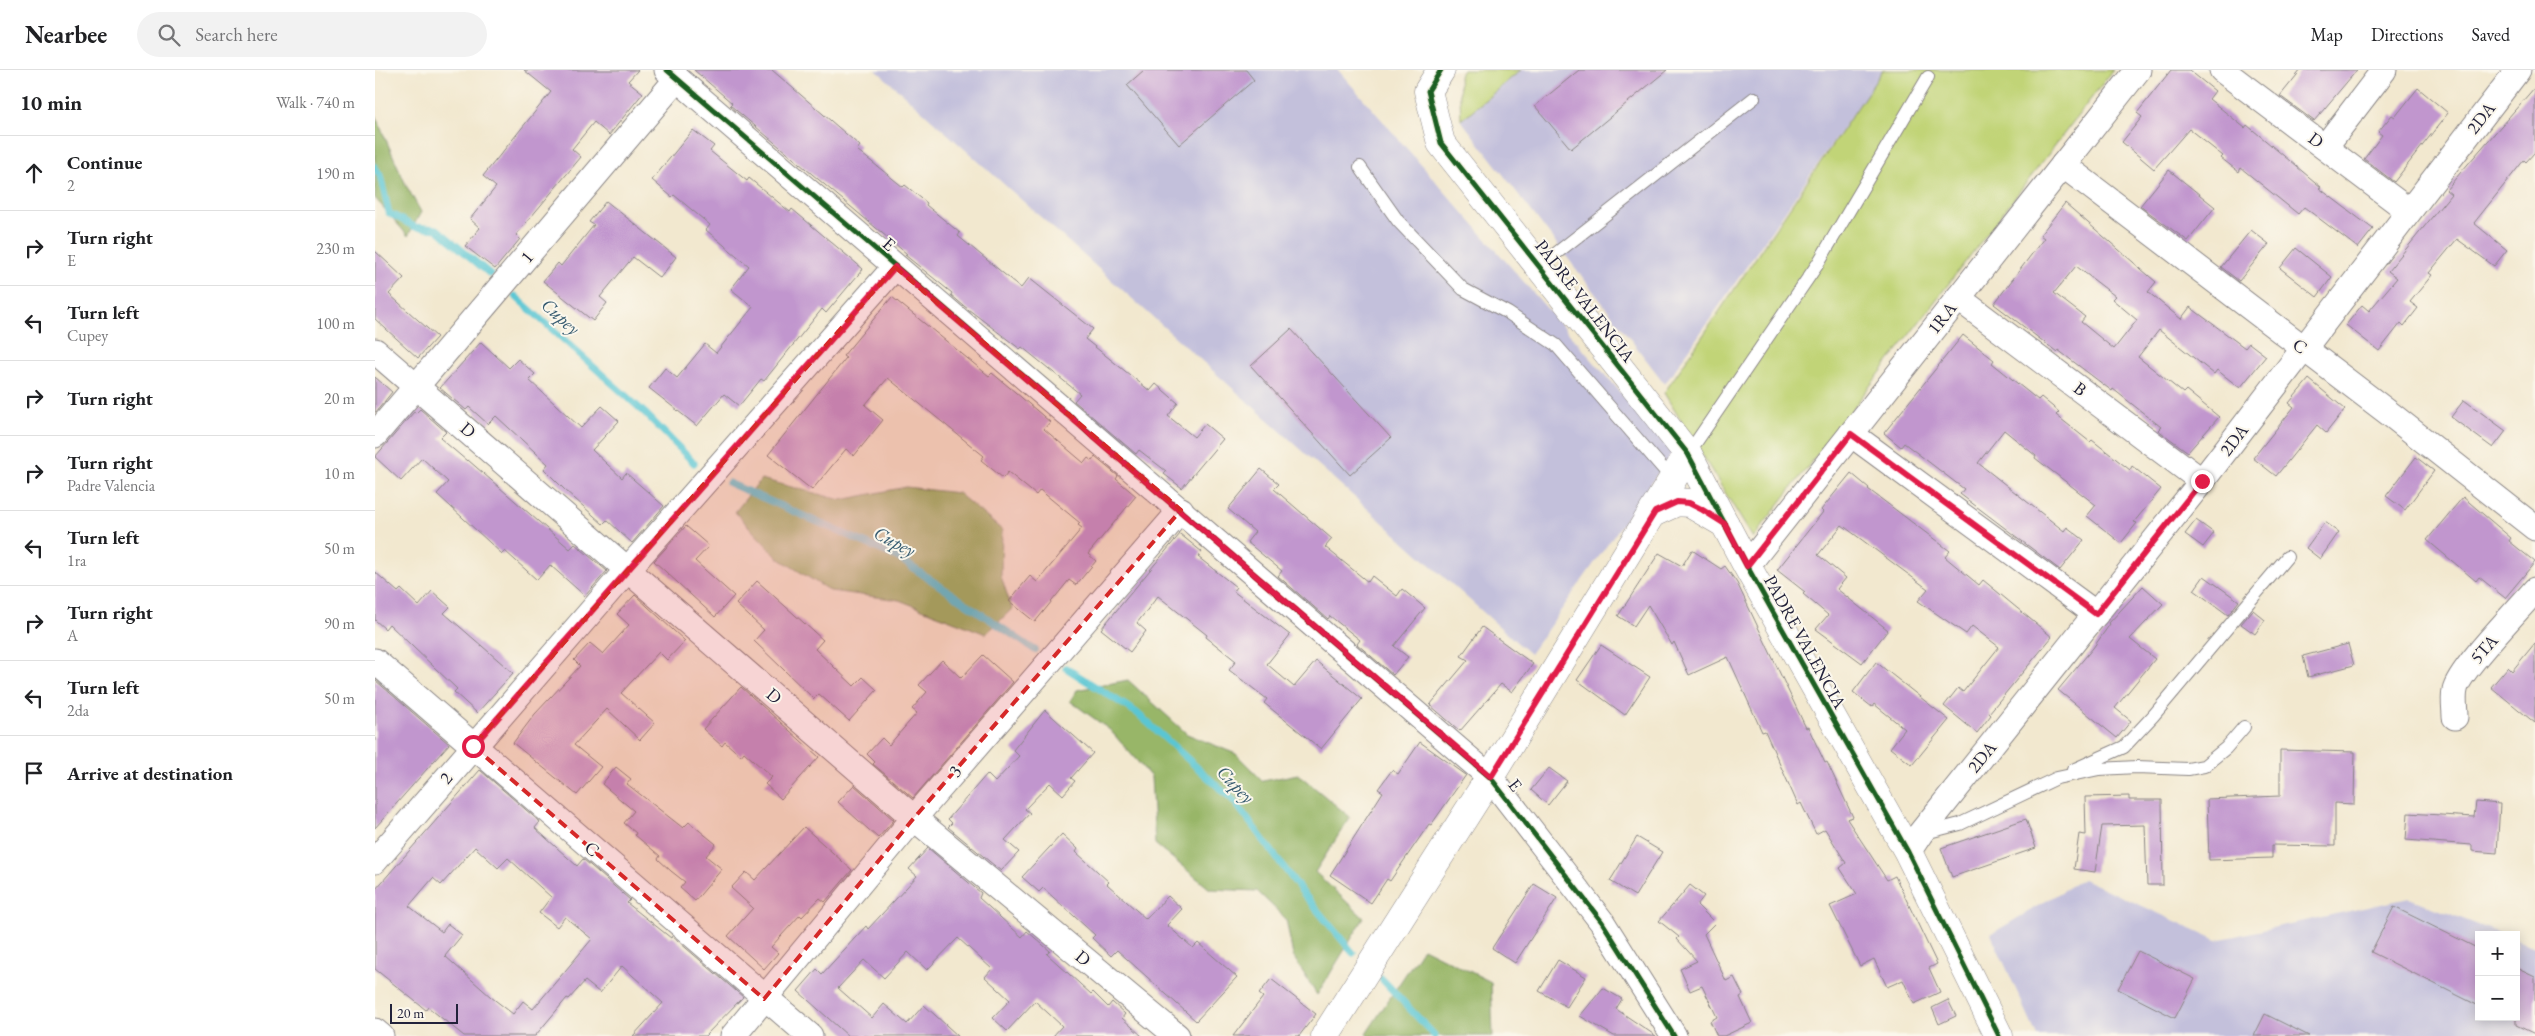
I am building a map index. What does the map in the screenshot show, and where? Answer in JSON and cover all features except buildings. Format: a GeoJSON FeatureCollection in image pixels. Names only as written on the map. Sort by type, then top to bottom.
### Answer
{"type":"FeatureCollection","features":[{"type":"Feature","properties":{"kind":"street","name":"PADRE VALENCIA"},"geometry":{"type":"LineString","coordinates":[[1441,70],[1428,91],[1441,143],[1688,454],[1747,566],[1914,843],[1999,1036]]}},
{"type":"Feature","properties":{"kind":"street","name":"1RA"},"geometry":{"type":"LineString","coordinates":[[1747,566],[2138,70]]}},
{"type":"Feature","properties":{"kind":"street","name":"D"},"geometry":{"type":"LineString","coordinates":[[2222,70],[2409,211]]}},
{"type":"Feature","properties":{"kind":"street"},"geometry":{"type":"LineString","coordinates":[[2325,147],[2384,70]]}},
{"type":"Feature","properties":{"kind":"street","name":"2DA"},"geometry":{"type":"LineString","coordinates":[[1914,843],[2202,481],[2518,70]]}},
{"type":"Feature","properties":{"kind":"street","name":"E"},"geometry":{"type":"LineString","coordinates":[[672,74],[1491,777],[1602,922],[1674,1036]]}},
{"type":"Feature","properties":{"kind":"street","name":"1"},"geometry":{"type":"LineString","coordinates":[[375,435],[418,387],[672,74]]}},
{"type":"Feature","properties":{"kind":"street","name":"C"},"geometry":{"type":"LineString","coordinates":[[2063,165],[2535,528]]}},
{"type":"Feature","properties":{"kind":"street","name":"2"},"geometry":{"type":"LineString","coordinates":[[375,861],[627,569],[895,267]]}},
{"type":"Feature","properties":{"kind":"street","name":"B"},"geometry":{"type":"LineString","coordinates":[[1958,298],[2202,481]]}},
{"type":"Feature","properties":{"kind":"street","name":"D"},"geometry":{"type":"LineString","coordinates":[[375,351],[914,818],[1177,1036]]}},
{"type":"Feature","properties":{"kind":"street"},"geometry":{"type":"LineString","coordinates":[[1851,434],[2096,614]]}},
{"type":"Feature","properties":{"kind":"street"},"geometry":{"type":"LineString","coordinates":[[1325,1036],[1491,777],[1674,481],[1688,454]]}},
{"type":"Feature","properties":{"kind":"street"},"geometry":{"type":"LineString","coordinates":[[1655,512],[1677,502],[1689,503],[1725,524]]}},
{"type":"Feature","properties":{"kind":"street","name":"3"},"geometry":{"type":"LineString","coordinates":[[733,1036],[914,818],[1181,510]]}},
{"type":"Feature","properties":{"kind":"street","name":"5TA"},"geometry":{"type":"LineString","coordinates":[[2455,717],[2455,690],[2458,682],[2470,664],[2535,590]]}},
{"type":"Feature","properties":{"kind":"street","name":"C"},"geometry":{"type":"LineString","coordinates":[[375,660],[764,999],[810,1036]]}},
{"type":"Feature","properties":{"kind":"street"},"geometry":{"type":"LineString","coordinates":[[375,1031],[381,1036]]}},
{"type":"Feature","properties":{"kind":"lane"},"geometry":{"type":"LineString","coordinates":[[1688,454],[1817,265],[1927,77]]}},
{"type":"Feature","properties":{"kind":"lane"},"geometry":{"type":"LineString","coordinates":[[1540,266],[1754,98]]}},
{"type":"Feature","properties":{"kind":"lane"},"geometry":{"type":"LineString","coordinates":[[1360,167],[1398,221],[1463,289],[1508,313],[1556,345],[1674,481]]}},
{"type":"Feature","properties":{"kind":"lane"},"geometry":{"type":"LineString","coordinates":[[1914,843],[1960,824],[2124,747],[2153,716],[2287,557]]}},
{"type":"Feature","properties":{"kind":"lane"},"geometry":{"type":"LineString","coordinates":[[2057,778],[2099,769],[2137,766],[2188,769],[2204,766],[2226,748],[2245,727]]}},
{"type":"Feature","properties":{"kind":"highlighted area"},"geometry":{"type":"Polygon","coordinates":[[[895,267],[1181,510],[914,818],[764,999],[473,746],[895,267]]]}},
{"type":"Feature","properties":{"kind":"shaded area"},"geometry":{"type":"Polygon","coordinates":[[[876,70],[1338,70],[1673,452],[1530,654],[876,70]]]}},
{"type":"Feature","properties":{"kind":"shaded area"},"geometry":{"type":"Polygon","coordinates":[[[1521,70],[1883,70],[1665,384],[1461,120],[1521,70]]]}},
{"type":"Feature","properties":{"kind":"shaded area"},"geometry":{"type":"Polygon","coordinates":[[[2083,879],[2217,940],[2409,898],[2494,931],[2475,931],[2475,1021],[2520,1021],[2520,941],[2535,947],[2535,1036],[2037,1036],[1991,934],[2083,879]]]}},
{"type":"Feature","properties":{"kind":"green space"},"geometry":{"type":"Polygon","coordinates":[[[1463,70],[1521,70],[1461,120],[1459,76],[1463,70]]]}},
{"type":"Feature","properties":{"kind":"green space"},"geometry":{"type":"Polygon","coordinates":[[[1883,70],[2113,70],[1753,538],[1664,393],[1883,70]]]}},
{"type":"Feature","properties":{"kind":"green space"},"geometry":{"type":"Polygon","coordinates":[[[375,115],[406,185],[421,212],[408,236],[375,198],[375,115]]]}},
{"type":"Feature","properties":{"kind":"green space"},"geometry":{"type":"Polygon","coordinates":[[[761,479],[841,500],[906,487],[958,493],[1002,530],[1001,576],[1012,609],[986,634],[899,600],[830,591],[778,558],[735,512],[761,479]]]}},
{"type":"Feature","properties":{"kind":"green space"},"geometry":{"type":"Polygon","coordinates":[[[1128,680],[1187,734],[1236,754],[1263,781],[1298,774],[1350,817],[1315,872],[1364,918],[1317,995],[1293,956],[1286,919],[1257,891],[1210,889],[1155,844],[1151,777],[1110,730],[1070,701],[1077,690],[1128,680]]]}},
{"type":"Feature","properties":{"kind":"green space"},"geometry":{"type":"Polygon","coordinates":[[[1423,948],[1491,982],[1493,1036],[1368,1036],[1366,1034],[1423,948]]]}},
{"type":"Feature","properties":{"kind":"waterway","name":"Cupey"},"geometry":{"type":"LineString","coordinates":[[375,167],[380,175],[389,213],[415,227],[437,229],[490,274]]}},
{"type":"Feature","properties":{"kind":"waterway","name":"Cupey"},"geometry":{"type":"LineString","coordinates":[[515,296],[645,413],[694,463]]}},
{"type":"Feature","properties":{"kind":"waterway","name":"Cupey"},"geometry":{"type":"LineString","coordinates":[[729,483],[897,557],[1035,650]]}},
{"type":"Feature","properties":{"kind":"waterway","name":"Cupey"},"geometry":{"type":"LineString","coordinates":[[1066,668],[1137,713],[1234,801],[1303,893],[1353,953]]}},
{"type":"Feature","properties":{"kind":"waterway","name":"Cupey"},"geometry":{"type":"LineString","coordinates":[[1382,979],[1435,1036]]}},
{"type":"Feature","properties":{"kind":"cycle path"},"geometry":{"type":"LineString","coordinates":[[667,70],[1490,777],[1602,922],[1674,1036]]}},
{"type":"Feature","properties":{"kind":"cycle path"},"geometry":{"type":"LineString","coordinates":[[1441,70],[1428,91],[1441,143],[1688,454],[1747,566],[1908,852],[1999,1036]]}},
{"type":"Feature","properties":{"kind":"route"},"geometry":{"type":"LineString","coordinates":[[473,746],[895,267],[1491,777],[1655,512],[1677,502],[1689,503],[1725,524],[1747,566],[1851,434],[2096,614],[2202,481]]}}]}
